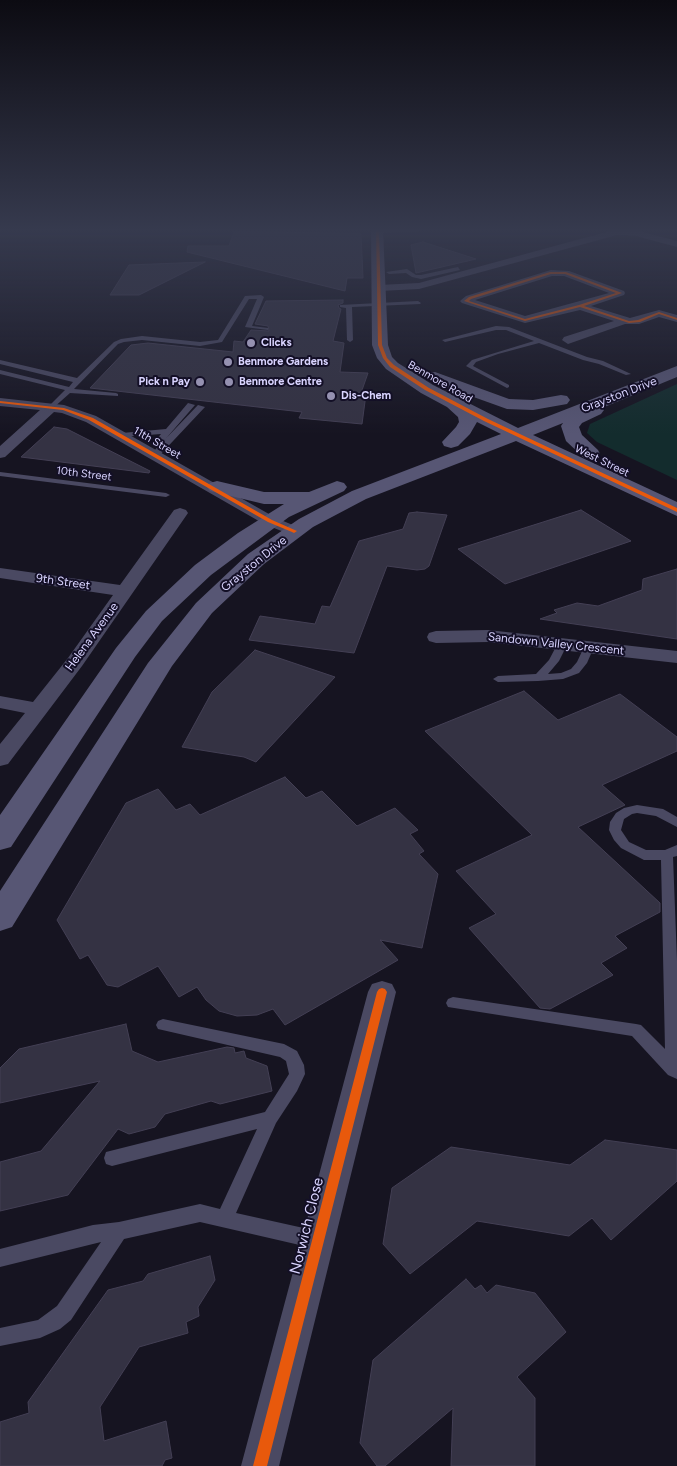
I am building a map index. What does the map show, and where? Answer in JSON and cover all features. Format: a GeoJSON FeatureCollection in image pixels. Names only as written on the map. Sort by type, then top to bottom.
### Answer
{"type":"FeatureCollection","features":[{"type":"Feature","properties":{"kind":"main road","name":"Benmore Road"},"geometry":{"type":"LineString","coordinates":[[386,297],[396,346],[405,358],[424,372],[522,427]]}},
{"type":"Feature","properties":{"kind":"main road","name":"Benmore Road"},"geometry":{"type":"LineString","coordinates":[[386,305],[380,345],[388,362],[402,374],[497,425],[522,427]]}},
{"type":"Feature","properties":{"kind":"main road","name":"Grayston Drive"},"geometry":{"type":"LineString","coordinates":[[604,383],[636,371],[675,364]]}},
{"type":"Feature","properties":{"kind":"main road","name":"Grayston Drive"},"geometry":{"type":"LineString","coordinates":[[0,839],[143,629],[203,570],[288,522],[468,453],[522,427],[641,387],[675,364]]}},
{"type":"Feature","properties":{"kind":"main road"},"geometry":{"type":"LineString","coordinates":[[424,372],[507,404],[533,405],[561,400]]}},
{"type":"Feature","properties":{"kind":"main road"},"geometry":{"type":"LineString","coordinates":[[590,460],[571,434],[570,426],[572,422],[641,387]]}},
{"type":"Feature","properties":{"kind":"main road","name":"Grayston Drive"},"geometry":{"type":"LineString","coordinates":[[522,427],[561,400],[578,393]]}},
{"type":"Feature","properties":{"kind":"main road"},"geometry":{"type":"LineString","coordinates":[[451,442],[464,430],[468,422],[467,417],[455,404]]}},
{"type":"Feature","properties":{"kind":"main road","name":"Grayston Drive"},"geometry":{"type":"LineString","coordinates":[[0,918],[161,663],[204,608],[288,522],[314,497],[497,425]]}},
{"type":"Feature","properties":{"kind":"main road","name":"West Street"},"geometry":{"type":"LineString","coordinates":[[522,427],[590,460],[677,510]]}},
{"type":"Feature","properties":{"kind":"main road"},"geometry":{"type":"LineString","coordinates":[[468,453],[498,448],[523,448],[552,455],[590,460]]}},
{"type":"Feature","properties":{"kind":"main road","name":"West Street"},"geometry":{"type":"LineString","coordinates":[[590,460],[677,491]]}},
{"type":"Feature","properties":{"kind":"main road"},"geometry":{"type":"LineString","coordinates":[[212,485],[264,498],[314,497]]}},
{"type":"Feature","properties":{"kind":"street"},"geometry":{"type":"LineString","coordinates":[[472,297],[466,301],[525,320],[606,297]]}},
{"type":"Feature","properties":{"kind":"street"},"geometry":{"type":"LineString","coordinates":[[580,306],[624,321],[639,322],[667,310],[677,311]]}},
{"type":"Feature","properties":{"kind":"street"},"geometry":{"type":"LineString","coordinates":[[659,313],[677,318]]}},
{"type":"Feature","properties":{"kind":"street"},"geometry":{"type":"LineString","coordinates":[[568,340],[624,321]]}},
{"type":"Feature","properties":{"kind":"street","name":"11th Street"},"geometry":{"type":"LineString","coordinates":[[0,402],[52,407],[81,414],[212,485],[288,522]]}},
{"type":"Feature","properties":{"kind":"street"},"geometry":{"type":"LineString","coordinates":[[0,454],[52,407]]}},
{"type":"Feature","properties":{"kind":"street","name":"Helena Avenue"},"geometry":{"type":"LineString","coordinates":[[0,759],[125,591],[180,513]]}},
{"type":"Feature","properties":{"kind":"street","name":"9th Street"},"geometry":{"type":"LineString","coordinates":[[0,573],[125,591]]}},
{"type":"Feature","properties":{"kind":"street","name":"Sandown Valley Crescent"},"geometry":{"type":"LineString","coordinates":[[436,637],[488,636],[677,657]]}},
{"type":"Feature","properties":{"kind":"street"},"geometry":{"type":"LineString","coordinates":[[0,702],[38,709]]}},
{"type":"Feature","properties":{"kind":"street","name":"Norwich Close"},"geometry":{"type":"LineString","coordinates":[[260,1466],[382,992]]}},
{"type":"Feature","properties":{"kind":"lane"},"geometry":{"type":"LineString","coordinates":[[52,407],[116,343],[123,340],[149,338],[208,344],[220,341],[247,297]]}},
{"type":"Feature","properties":{"kind":"lane"},"geometry":{"type":"LineString","coordinates":[[261,297],[248,327],[266,329]]}},
{"type":"Feature","properties":{"kind":"lane"},"geometry":{"type":"LineString","coordinates":[[342,306],[418,303]]}},
{"type":"Feature","properties":{"kind":"lane"},"geometry":{"type":"LineString","coordinates":[[350,306],[350,340]]}},
{"type":"Feature","properties":{"kind":"lane"},"geometry":{"type":"LineString","coordinates":[[445,340],[501,327],[514,329],[585,359],[592,365],[636,371]]}},
{"type":"Feature","properties":{"kind":"lane"},"geometry":{"type":"LineString","coordinates":[[507,386],[469,366],[474,361],[540,341]]}},
{"type":"Feature","properties":{"kind":"lane"},"geometry":{"type":"LineString","coordinates":[[1,360],[79,381]]}},
{"type":"Feature","properties":{"kind":"lane"},"geometry":{"type":"LineString","coordinates":[[0,372],[69,390],[116,395]]}},
{"type":"Feature","properties":{"kind":"lane"},"geometry":{"type":"LineString","coordinates":[[152,453],[190,405]]}},
{"type":"Feature","properties":{"kind":"lane"},"geometry":{"type":"LineString","coordinates":[[152,453],[201,406]]}},
{"type":"Feature","properties":{"kind":"lane"},"geometry":{"type":"LineString","coordinates":[[122,435],[168,431]]}},
{"type":"Feature","properties":{"kind":"lane","name":"10th Street"},"geometry":{"type":"LineString","coordinates":[[0,474],[166,495]]}},
{"type":"Feature","properties":{"kind":"lane"},"geometry":{"type":"LineString","coordinates":[[538,678],[554,661],[563,643]]}},
{"type":"Feature","properties":{"kind":"lane"},"geometry":{"type":"LineString","coordinates":[[498,679],[563,676],[575,672],[582,663],[589,647]]}},
{"type":"Feature","properties":{"kind":"lane"},"geometry":{"type":"LineString","coordinates":[[675,1071],[672,852],[656,856],[634,851],[618,837],[615,830],[616,822],[620,816],[628,811],[643,809],[659,812],[677,823]]}},
{"type":"Feature","properties":{"kind":"lane"},"geometry":{"type":"LineString","coordinates":[[453,1002],[636,1030],[675,1071]]}},
{"type":"Feature","properties":{"kind":"lane"},"geometry":{"type":"LineString","coordinates":[[163,1025],[284,1051],[292,1056],[296,1065],[297,1074],[270,1118],[225,1218]]}},
{"type":"Feature","properties":{"kind":"lane"},"geometry":{"type":"LineString","coordinates":[[112,1158],[270,1118]]}},
{"type":"Feature","properties":{"kind":"lane"},"geometry":{"type":"LineString","coordinates":[[0,1258],[93,1234],[119,1231],[200,1213],[318,1240]]}},
{"type":"Feature","properties":{"kind":"lane"},"geometry":{"type":"LineString","coordinates":[[0,1337],[40,1329],[64,1313],[119,1231]]}},
{"type":"Feature","properties":{"kind":"green space"},"geometry":{"type":"Polygon","coordinates":[[[677,384],[677,480],[597,442],[587,433],[590,424],[677,384]]]}},
{"type":"Feature","properties":{"kind":"building","name":"Benmore Gardens"},"geometry":{"type":"Polygon","coordinates":[[[343,300],[343,303],[338,305],[341,309],[333,341],[344,343],[340,372],[368,373],[361,393],[366,394],[362,424],[299,418],[302,412],[90,388],[131,345],[148,343],[233,352],[234,341],[243,342],[251,330],[269,331],[268,326],[255,324],[266,301],[343,300]]]}},
{"type":"Feature","properties":{"kind":"building"},"geometry":{"type":"Polygon","coordinates":[[[54,427],[67,429],[150,471],[149,473],[21,457],[54,427]]]}},
{"type":"Feature","properties":{"kind":"building"},"geometry":{"type":"Polygon","coordinates":[[[581,510],[631,541],[505,584],[458,549],[581,510]]]}},
{"type":"Feature","properties":{"kind":"building"},"geometry":{"type":"Polygon","coordinates":[[[409,513],[447,515],[429,566],[425,569],[417,570],[387,566],[354,653],[249,640],[260,616],[315,624],[322,606],[330,607],[359,541],[403,529],[409,513]]]}},
{"type":"Feature","properties":{"kind":"building"},"geometry":{"type":"Polygon","coordinates":[[[677,569],[677,639],[540,619],[557,613],[554,610],[577,603],[598,606],[642,590],[643,579],[677,569]]]}},
{"type":"Feature","properties":{"kind":"building"},"geometry":{"type":"Polygon","coordinates":[[[255,650],[335,677],[256,762],[244,757],[182,747],[212,692],[255,650]]]}},
{"type":"Feature","properties":{"kind":"building"},"geometry":{"type":"Polygon","coordinates":[[[524,691],[558,720],[620,694],[677,737],[677,751],[602,785],[625,805],[578,827],[660,903],[660,912],[615,936],[627,948],[601,963],[613,975],[550,1009],[540,1008],[469,928],[496,914],[456,871],[532,835],[425,731],[524,691]]]}},
{"type":"Feature","properties":{"kind":"building"},"geometry":{"type":"Polygon","coordinates":[[[285,777],[306,798],[322,791],[357,826],[395,808],[418,830],[410,834],[424,851],[419,854],[438,874],[422,948],[380,940],[398,960],[285,1025],[273,1009],[257,1015],[237,1016],[219,1011],[206,1000],[197,987],[179,997],[158,966],[118,987],[107,985],[88,955],[80,959],[57,920],[126,803],[158,789],[176,810],[190,804],[200,815],[285,777]]]}},
{"type":"Feature","properties":{"kind":"building"},"geometry":{"type":"Polygon","coordinates":[[[126,1024],[132,1051],[158,1062],[227,1047],[234,1048],[235,1053],[244,1051],[246,1058],[267,1066],[272,1091],[220,1104],[211,1101],[165,1114],[155,1127],[129,1134],[118,1129],[68,1195],[0,1211],[0,1162],[41,1151],[100,1081],[0,1103],[0,1068],[19,1049],[126,1024]]]}},
{"type":"Feature","properties":{"kind":"building"},"geometry":{"type":"Polygon","coordinates":[[[605,1140],[677,1150],[677,1181],[611,1240],[592,1218],[569,1236],[477,1221],[410,1274],[383,1244],[392,1188],[451,1147],[570,1165],[605,1140]]]}},
{"type":"Feature","properties":{"kind":"building"},"geometry":{"type":"Polygon","coordinates":[[[210,1256],[215,1280],[198,1307],[199,1316],[186,1322],[188,1333],[139,1347],[100,1407],[104,1441],[166,1421],[172,1458],[165,1460],[162,1466],[0,1466],[0,1422],[29,1413],[28,1402],[108,1290],[143,1281],[148,1274],[210,1256]]]}},
{"type":"Feature","properties":{"kind":"building"},"geometry":{"type":"Polygon","coordinates":[[[466,1279],[475,1289],[481,1285],[487,1293],[496,1285],[535,1293],[566,1332],[517,1377],[535,1398],[535,1466],[451,1466],[453,1408],[385,1466],[377,1466],[360,1443],[373,1360],[466,1279]]]}},
{"type":"Feature","properties":{"kind":"cycle path"},"geometry":{"type":"LineString","coordinates":[[379,297],[380,345],[385,358],[392,366],[427,389],[486,420],[677,510]]}},
{"type":"Feature","properties":{"kind":"cycle path"},"geometry":{"type":"LineString","coordinates":[[472,297],[466,301],[525,320],[580,306]]}},
{"type":"Feature","properties":{"kind":"cycle path"},"geometry":{"type":"LineString","coordinates":[[580,306],[606,297]]}},
{"type":"Feature","properties":{"kind":"cycle path"},"geometry":{"type":"LineString","coordinates":[[580,306],[629,322],[639,321],[659,313],[677,319]]}},
{"type":"Feature","properties":{"kind":"cycle path"},"geometry":{"type":"LineString","coordinates":[[0,402],[64,409],[91,419],[270,521],[294,531]]}},
{"type":"Feature","properties":{"kind":"cycle path"},"geometry":{"type":"LineString","coordinates":[[260,1466],[382,992]]}},
{"type":"Feature","properties":{"kind":"place","name":"Clicks"},"geometry":{"type":"Point","coordinates":[251,343]}},
{"type":"Feature","properties":{"kind":"place","name":"Benmore Gardens"},"geometry":{"type":"Point","coordinates":[228,362]}},
{"type":"Feature","properties":{"kind":"place","name":"Pick n Pay"},"geometry":{"type":"Point","coordinates":[200,382]}},
{"type":"Feature","properties":{"kind":"place","name":"Benmore Centre"},"geometry":{"type":"Point","coordinates":[229,382]}},
{"type":"Feature","properties":{"kind":"place","name":"Dis-Chem"},"geometry":{"type":"Point","coordinates":[331,396]}}]}
